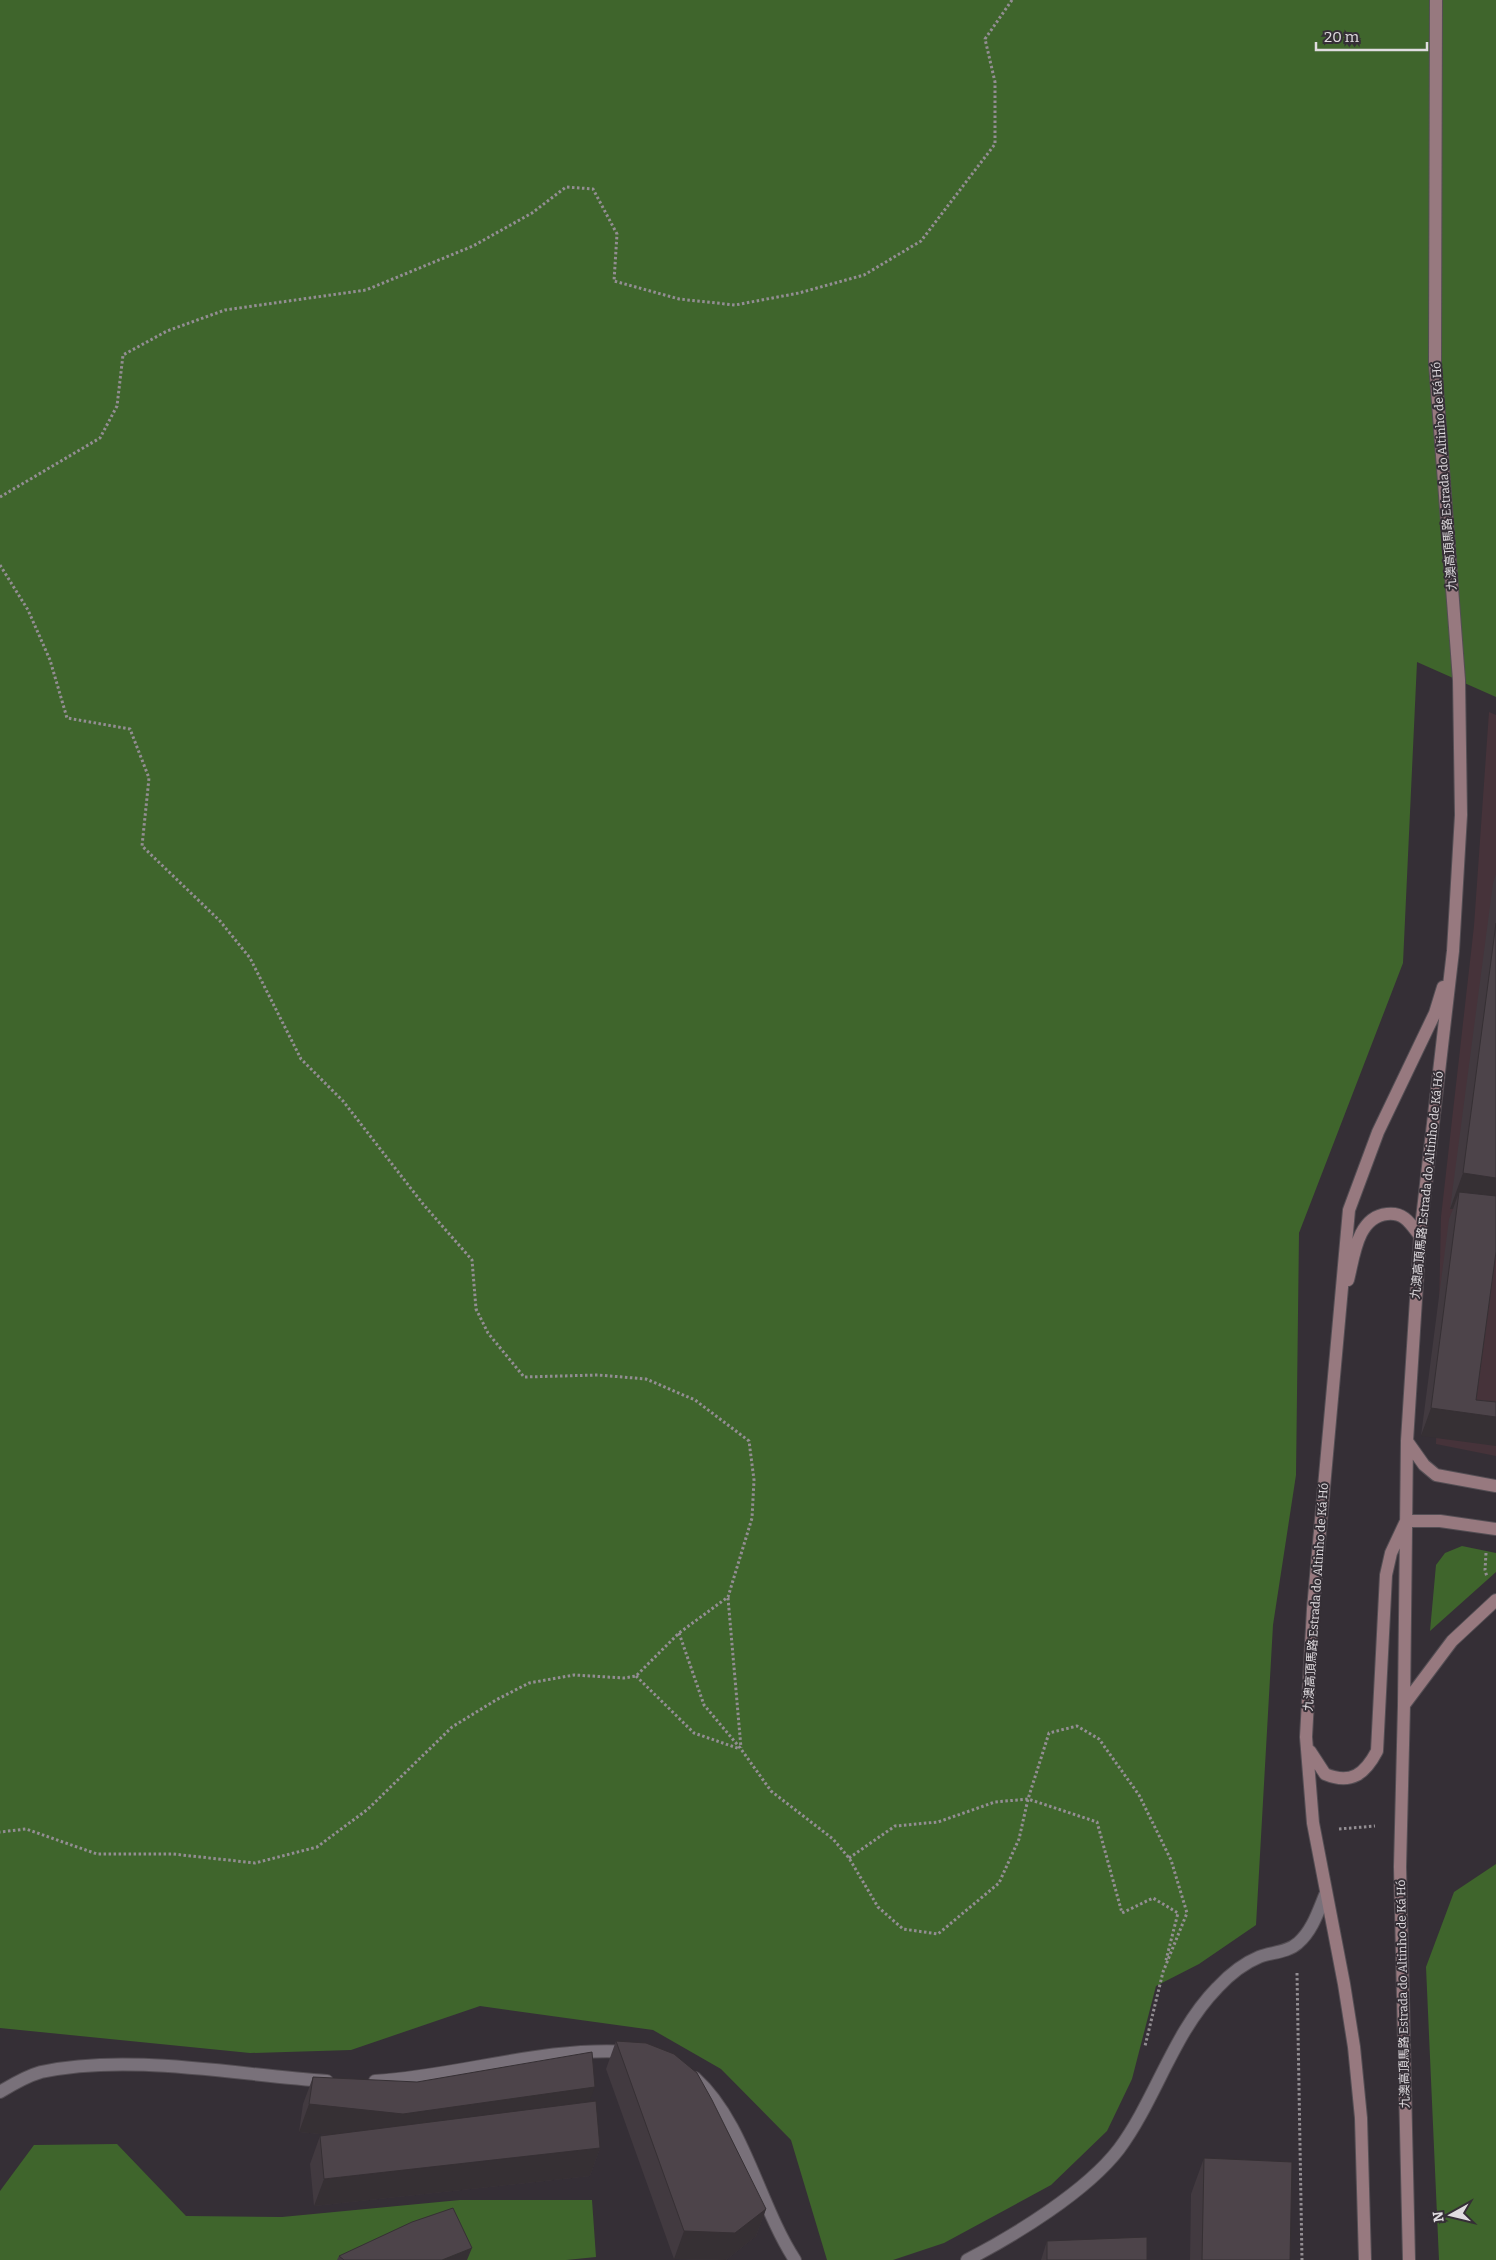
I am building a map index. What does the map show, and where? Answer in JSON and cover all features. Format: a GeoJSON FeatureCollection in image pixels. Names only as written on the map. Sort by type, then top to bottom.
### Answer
{"type":"FeatureCollection","features":[{"type":"Feature","properties":{"kind":"main road","name":"九澳高頂馬路 Estrada do Altinho de Ká Hó"},"geometry":{"type":"LineString","coordinates":[[1409,2260],[1400,1867],[1407,1441],[1420,1236],[1453,951],[1460,815],[1460,680],[1435,363],[1436,0]]}},
{"type":"Feature","properties":{"kind":"main road","name":"九澳高頂馬路 Estrada do Altinho de Ká Hó"},"geometry":{"type":"LineString","coordinates":[[1365,2260],[1361,2118],[1354,2047],[1344,1984],[1314,1830],[1307,1746],[1313,1609],[1338,1322],[1350,1210],[1378,1132],[1435,1013],[1453,951]]}},
{"type":"Feature","properties":{"kind":"main road"},"geometry":{"type":"LineString","coordinates":[[1338,1322],[1357,1240],[1368,1222],[1380,1215],[1397,1213],[1407,1218],[1420,1236]]}},
{"type":"Feature","properties":{"kind":"main road"},"geometry":{"type":"LineString","coordinates":[[1407,1441],[1424,1465],[1436,1475],[1496,1486]]}},
{"type":"Feature","properties":{"kind":"main road"},"geometry":{"type":"LineString","coordinates":[[1307,1746],[1325,1774],[1348,1778],[1358,1775],[1369,1766],[1376,1751],[1386,1575],[1391,1553],[1406,1521],[1440,1522],[1492,1528]]}},
{"type":"Feature","properties":{"kind":"main road"},"geometry":{"type":"LineString","coordinates":[[1404,1705],[1452,1642],[1495,1600]]}},
{"type":"Feature","properties":{"kind":"street"},"geometry":{"type":"LineString","coordinates":[[967,2260],[1036,2218],[1100,2170],[1123,2142],[1155,2082],[1204,2002],[1240,1966],[1296,1944],[1310,1929],[1326,1895]]}},
{"type":"Feature","properties":{"kind":"street"},"geometry":{"type":"LineString","coordinates":[[364,2082],[406,2079],[572,2052],[606,2050],[645,2053]]}},
{"type":"Feature","properties":{"kind":"street"},"geometry":{"type":"LineString","coordinates":[[0,2092],[40,2072],[98,2066],[178,2068],[341,2081]]}},
{"type":"Feature","properties":{"kind":"street"},"geometry":{"type":"LineString","coordinates":[[688,2071],[702,2084],[726,2115],[781,2239],[795,2260]]}},
{"type":"Feature","properties":{"kind":"street"},"geometry":{"type":"LineString","coordinates":[[781,2239],[785,2260]]}},
{"type":"Feature","properties":{"kind":"path"},"geometry":{"type":"LineString","coordinates":[[0,497],[100,438],[116,406],[123,355],[167,331],[225,310],[366,290],[472,246],[532,213],[566,187],[593,189],[617,234],[614,281],[679,299],[735,305],[799,293],[864,274],[921,241],[994,144],[995,82],[985,39],[1012,0]]}},
{"type":"Feature","properties":{"kind":"path"},"geometry":{"type":"LineString","coordinates":[[0,566],[28,610],[50,660],[67,718],[130,729],[149,778],[142,846],[226,928],[250,958],[301,1059],[343,1101],[423,1204],[472,1260],[476,1309],[488,1333],[524,1377],[598,1375],[646,1379],[695,1400],[750,1441],[754,1480],[752,1518],[728,1597],[741,1749]]}},
{"type":"Feature","properties":{"kind":"path"},"geometry":{"type":"LineString","coordinates":[[1492,1528],[1485,1570],[1495,1600]]}},
{"type":"Feature","properties":{"kind":"path"},"geometry":{"type":"LineString","coordinates":[[0,1832],[26,1829],[97,1854],[173,1854],[255,1863],[317,1847],[368,1809],[452,1727],[496,1700],[530,1683],[574,1675],[624,1678],[636,1676],[679,1633],[728,1597]]}},
{"type":"Feature","properties":{"kind":"path"},"geometry":{"type":"LineString","coordinates":[[679,1633],[704,1705],[741,1749],[772,1791],[833,1839],[849,1858],[878,1908],[903,1929],[938,1934],[999,1883],[1019,1839],[1028,1799],[1049,1733],[1077,1726],[1099,1739],[1139,1795],[1171,1860],[1187,1913],[1163,1972]]}},
{"type":"Feature","properties":{"kind":"path"},"geometry":{"type":"LineString","coordinates":[[636,1676],[694,1733],[741,1749]]}},
{"type":"Feature","properties":{"kind":"path"},"geometry":{"type":"LineString","coordinates":[[849,1858],[895,1826],[938,1822],[995,1802],[1028,1799],[1097,1822],[1122,1913],[1153,1898],[1178,1913],[1140,2067],[1155,2082]]}},
{"type":"Feature","properties":{"kind":"path"},"geometry":{"type":"LineString","coordinates":[[1314,1830],[1401,1824]]}},
{"type":"Feature","properties":{"kind":"path"},"geometry":{"type":"LineString","coordinates":[[1296,1944],[1302,2260]]}},
{"type":"Feature","properties":{"kind":"shaded area"},"geometry":{"type":"Polygon","coordinates":[[[1489,712],[1496,715],[1496,1456],[1436,1444],[1441,1217],[1474,926],[1489,712]]]}},
{"type":"Feature","properties":{"kind":"green space"},"geometry":{"type":"Polygon","coordinates":[[[0,0],[1496,0],[1496,697],[1417,662],[1403,963],[1299,1233],[1296,1475],[1273,1625],[1256,1925],[1199,1964],[1156,1986],[1132,2079],[1107,2131],[1051,2185],[944,2243],[893,2260],[827,2260],[791,2140],[721,2069],[653,2030],[480,2006],[351,2050],[250,2053],[0,2028],[0,0]]]}},
{"type":"Feature","properties":{"kind":"green space"},"geometry":{"type":"Polygon","coordinates":[[[1462,1546],[1496,1553],[1496,1572],[1430,1631],[1436,1565],[1445,1553],[1462,1546]]]}},
{"type":"Feature","properties":{"kind":"green space"},"geometry":{"type":"Polygon","coordinates":[[[1496,1864],[1496,2260],[1439,2260],[1426,1967],[1454,1892],[1496,1864]]]}},
{"type":"Feature","properties":{"kind":"green space"},"geometry":{"type":"Polygon","coordinates":[[[117,2144],[186,2216],[282,2217],[460,2200],[592,2200],[596,2257],[566,2260],[0,2260],[0,2191],[34,2145],[117,2144]]]}},
{"type":"Feature","properties":{"kind":"building"},"geometry":{"type":"Polygon","coordinates":[[[1496,923],[1496,1178],[1463,1173],[1496,923]]]}},
{"type":"Feature","properties":{"kind":"building"},"geometry":{"type":"Polygon","coordinates":[[[1459,1192],[1496,1196],[1496,1252],[1476,1400],[1496,1402],[1496,1417],[1431,1408],[1459,1192]]]}},
{"type":"Feature","properties":{"kind":"building"},"geometry":{"type":"Polygon","coordinates":[[[616,2041],[646,2043],[674,2054],[697,2073],[766,2209],[735,2233],[684,2231],[616,2041]]]}},
{"type":"Feature","properties":{"kind":"building"},"geometry":{"type":"Polygon","coordinates":[[[592,2052],[595,2087],[403,2114],[309,2104],[313,2077],[417,2082],[592,2052]]]}},
{"type":"Feature","properties":{"kind":"building"},"geometry":{"type":"Polygon","coordinates":[[[596,2101],[600,2148],[324,2179],[320,2136],[596,2101]]]}},
{"type":"Feature","properties":{"kind":"building"},"geometry":{"type":"Polygon","coordinates":[[[1204,2158],[1292,2162],[1290,2260],[1202,2260],[1204,2158]]]}},
{"type":"Feature","properties":{"kind":"building"},"geometry":{"type":"Polygon","coordinates":[[[453,2208],[472,2248],[442,2260],[344,2260],[339,2256],[412,2222],[453,2208]]]}},
{"type":"Feature","properties":{"kind":"building"},"geometry":{"type":"Polygon","coordinates":[[[1147,2237],[1147,2260],[1047,2260],[1047,2241],[1147,2237]]]}}]}
